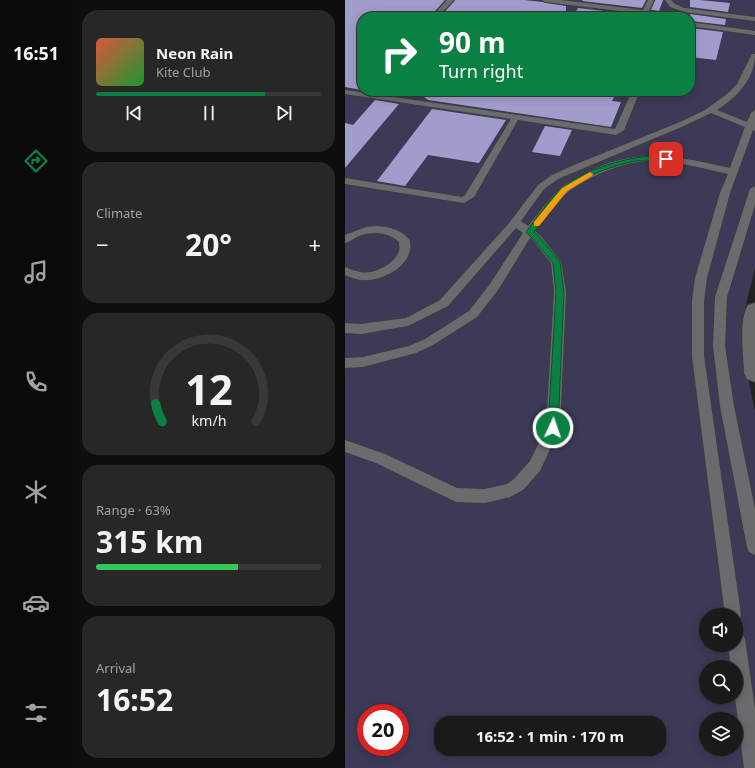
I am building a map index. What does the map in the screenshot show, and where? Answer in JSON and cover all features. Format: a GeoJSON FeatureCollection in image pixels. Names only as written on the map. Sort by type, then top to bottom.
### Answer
{"type":"FeatureCollection","features":[{"type":"Feature","properties":{"kind":"street"},"geometry":{"type":"LineString","coordinates":[[755,310],[753,323],[755,373]]}},
{"type":"Feature","properties":{"kind":"lane"},"geometry":{"type":"LineString","coordinates":[[439,12],[451,0]]}},
{"type":"Feature","properties":{"kind":"lane"},"geometry":{"type":"LineString","coordinates":[[545,0],[645,12],[651,0]]}},
{"type":"Feature","properties":{"kind":"lane"},"geometry":{"type":"LineString","coordinates":[[668,0],[670,4],[684,10],[755,19]]}},
{"type":"Feature","properties":{"kind":"lane"},"geometry":{"type":"LineString","coordinates":[[695,25],[755,33]]}},
{"type":"Feature","properties":{"kind":"lane"},"geometry":{"type":"LineString","coordinates":[[345,328],[361,329],[408,322],[444,303],[515,222],[541,187],[555,177],[710,110],[723,102],[739,87],[748,76],[755,56]]}},
{"type":"Feature","properties":{"kind":"lane"},"geometry":{"type":"LineString","coordinates":[[345,92],[357,92]]}},
{"type":"Feature","properties":{"kind":"lane"},"geometry":{"type":"LineString","coordinates":[[386,96],[616,132],[620,130],[634,96]]}},
{"type":"Feature","properties":{"kind":"lane"},"geometry":{"type":"LineString","coordinates":[[710,110],[753,127]]}},
{"type":"Feature","properties":{"kind":"lane"},"geometry":{"type":"LineString","coordinates":[[732,608],[698,356],[697,324],[701,278],[725,193],[753,127],[755,113]]}},
{"type":"Feature","properties":{"kind":"lane"},"geometry":{"type":"LineString","coordinates":[[345,181],[464,200],[469,197],[516,117]]}},
{"type":"Feature","properties":{"kind":"lane"},"geometry":{"type":"LineString","coordinates":[[345,363],[363,362],[412,350],[429,342],[473,314],[494,287],[529,232],[564,190],[596,171],[635,159],[655,158],[690,162],[733,172]]}},
{"type":"Feature","properties":{"kind":"lane"},"geometry":{"type":"LineString","coordinates":[[755,189],[721,297],[719,346],[727,406],[755,547]]}},
{"type":"Feature","properties":{"kind":"lane"},"geometry":{"type":"LineString","coordinates":[[345,446],[380,458],[456,495],[485,496],[510,490],[518,485],[535,466],[553,428],[560,292],[556,262],[536,237],[515,222]]}},
{"type":"Feature","properties":{"kind":"lane"},"geometry":{"type":"LineString","coordinates":[[345,240],[356,233],[365,230],[384,230],[399,236],[405,247],[405,254],[401,260],[386,271],[366,276],[356,275],[345,271]]}},
{"type":"Feature","properties":{"kind":"lane"},"geometry":{"type":"LineString","coordinates":[[738,652],[754,768]]}},
{"type":"Feature","properties":{"kind":"shaded area"},"geometry":{"type":"Polygon","coordinates":[[[345,0],[755,0],[755,268],[744,313],[744,356],[755,412],[755,768],[345,768],[345,0]]]}},
{"type":"Feature","properties":{"kind":"building"},"geometry":{"type":"Polygon","coordinates":[[[345,0],[445,0],[434,12],[357,12],[357,89],[345,87],[345,0]]]}},
{"type":"Feature","properties":{"kind":"building"},"geometry":{"type":"Polygon","coordinates":[[[455,0],[524,0],[566,6],[566,12],[444,12],[455,0]]]}},
{"type":"Feature","properties":{"kind":"building"},"geometry":{"type":"Polygon","coordinates":[[[646,0],[642,8],[582,1],[646,0]]]}},
{"type":"Feature","properties":{"kind":"building"},"geometry":{"type":"Polygon","coordinates":[[[655,0],[663,0],[659,11],[651,10],[655,0]]]}},
{"type":"Feature","properties":{"kind":"building"},"geometry":{"type":"Polygon","coordinates":[[[690,0],[730,3],[728,12],[690,7],[690,0]]]}},
{"type":"Feature","properties":{"kind":"building"},"geometry":{"type":"Polygon","coordinates":[[[578,8],[613,12],[576,12],[578,8]]]}},
{"type":"Feature","properties":{"kind":"building"},"geometry":{"type":"Polygon","coordinates":[[[695,15],[726,19],[725,25],[695,22],[695,15]]]}},
{"type":"Feature","properties":{"kind":"building"},"geometry":{"type":"Polygon","coordinates":[[[695,29],[723,32],[716,60],[695,58],[695,29]]]}},
{"type":"Feature","properties":{"kind":"building"},"geometry":{"type":"Polygon","coordinates":[[[423,96],[614,96],[612,101],[621,102],[611,127],[428,100],[423,96]]]}},
{"type":"Feature","properties":{"kind":"building"},"geometry":{"type":"Polygon","coordinates":[[[375,100],[399,104],[345,168],[345,123],[353,125],[375,100]]]}},
{"type":"Feature","properties":{"kind":"building"},"geometry":{"type":"Polygon","coordinates":[[[432,109],[506,120],[479,163],[428,155],[405,186],[377,181],[432,109]]]}},
{"type":"Feature","properties":{"kind":"building"},"geometry":{"type":"Polygon","coordinates":[[[545,126],[572,130],[560,156],[532,152],[545,126]]]}},
{"type":"Feature","properties":{"kind":"slow traffic"},"geometry":{"type":"LineString","coordinates":[[536,224],[564,190],[590,174]]}},
{"type":"Feature","properties":{"kind":"route"},"geometry":{"type":"LineString","coordinates":[[553,428],[560,292],[556,262],[536,237],[529,232],[564,190],[577,181],[596,171],[635,159],[666,159]]}}]}
